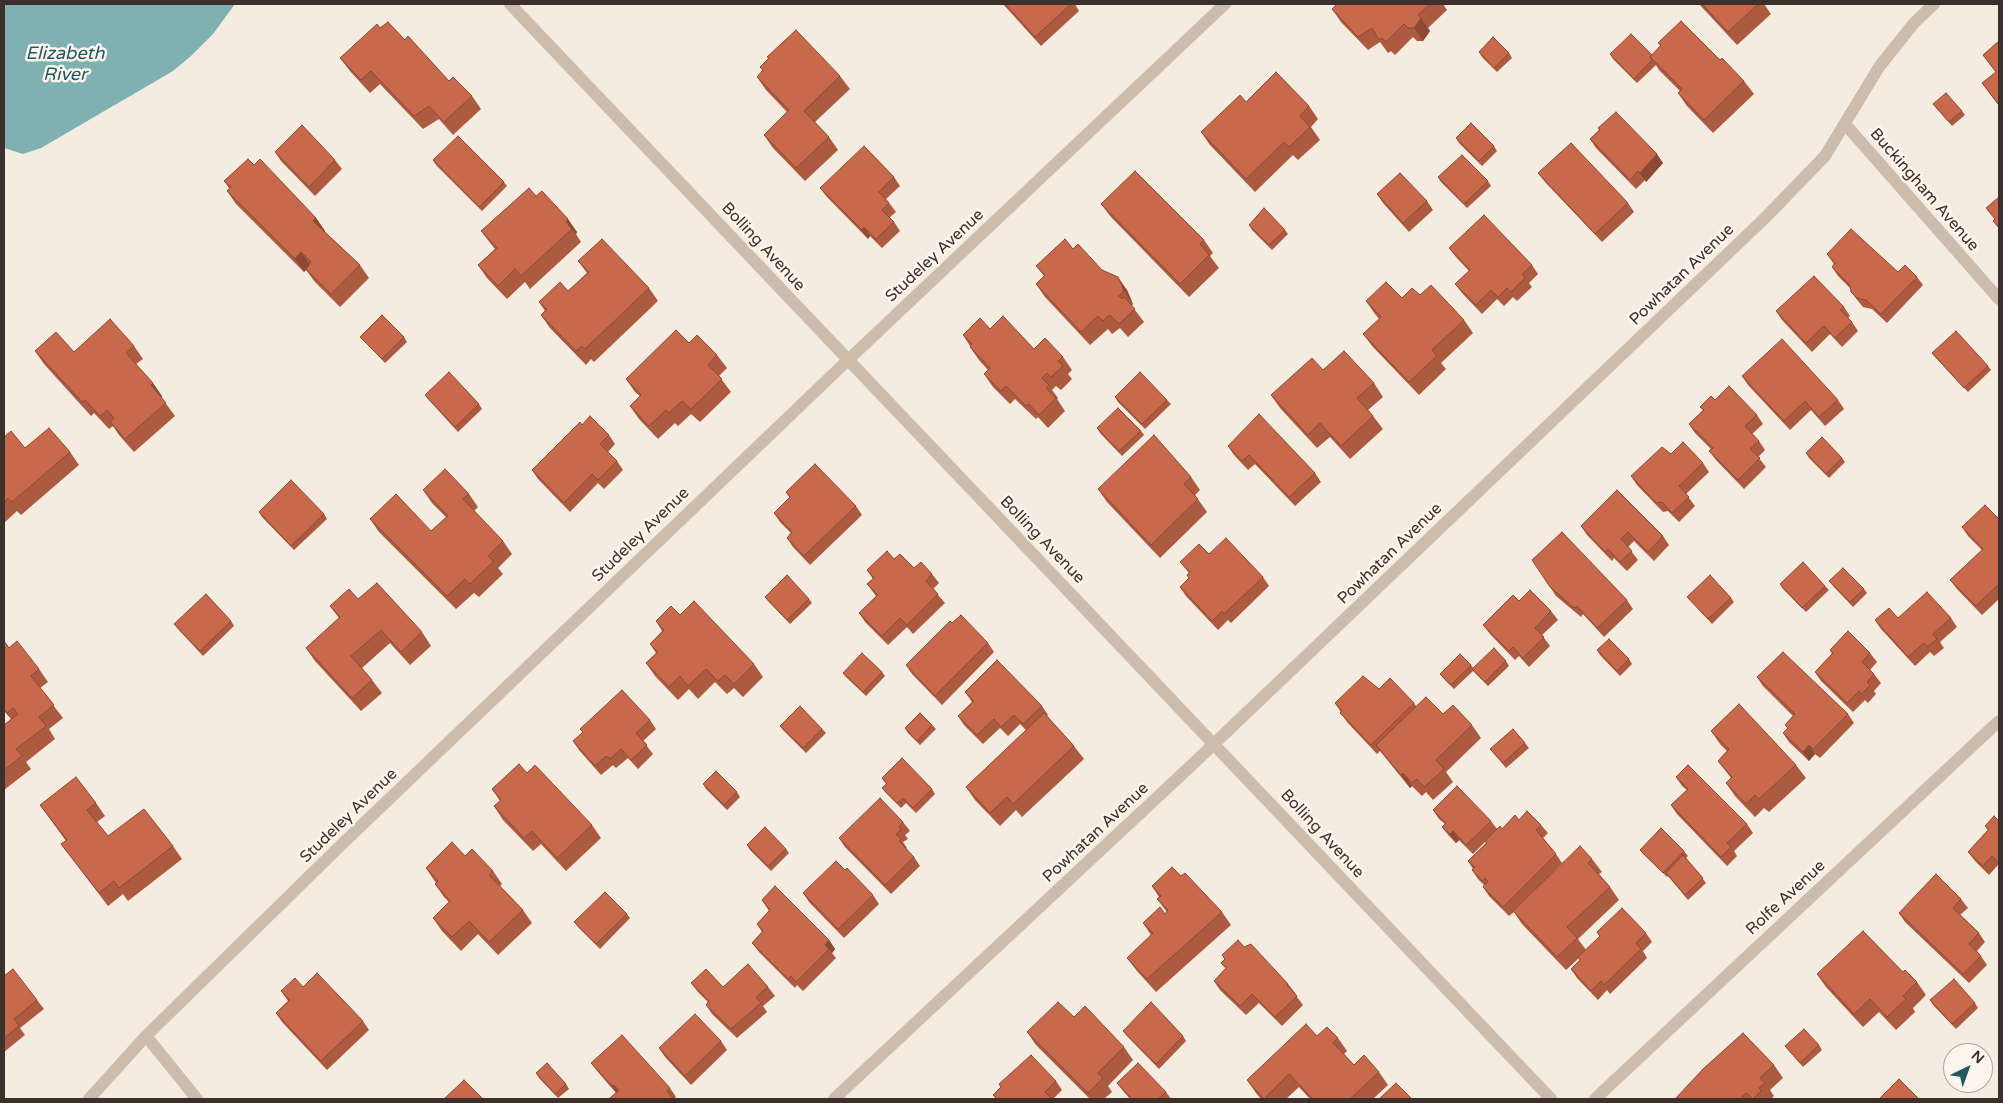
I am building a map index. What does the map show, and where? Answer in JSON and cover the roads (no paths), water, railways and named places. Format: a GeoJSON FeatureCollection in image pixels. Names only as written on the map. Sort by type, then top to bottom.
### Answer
{"type":"FeatureCollection","features":[{"type":"Feature","properties":{"kind":"street","name":"Bolling Avenue"},"geometry":{"type":"LineString","coordinates":[[510,4],[1551,1099]]}},
{"type":"Feature","properties":{"kind":"street","name":"Studeley Avenue"},"geometry":{"type":"LineString","coordinates":[[89,1099],[146,1036],[396,792],[848,360],[1225,4]]}},
{"type":"Feature","properties":{"kind":"street","name":"Powhatan Avenue"},"geometry":{"type":"LineString","coordinates":[[834,1099],[1214,744],[1765,218],[1825,156],[1879,67],[1914,22],[1934,4]]}},
{"type":"Feature","properties":{"kind":"street","name":"Buckingham Avenue"},"geometry":{"type":"LineString","coordinates":[[1845,124],[1999,300]]}},
{"type":"Feature","properties":{"kind":"street","name":"Rolfe Avenue"},"geometry":{"type":"LineString","coordinates":[[1595,1099],[1999,721]]}},
{"type":"Feature","properties":{"kind":"street"},"geometry":{"type":"LineString","coordinates":[[146,1036],[197,1099]]}},
{"type":"Feature","properties":{"kind":"water","name":"Elizabeth River"},"geometry":{"type":"Polygon","coordinates":[[[4,4],[235,4],[213,34],[173,71],[41,148],[23,154],[4,148],[4,4]]]}}]}
